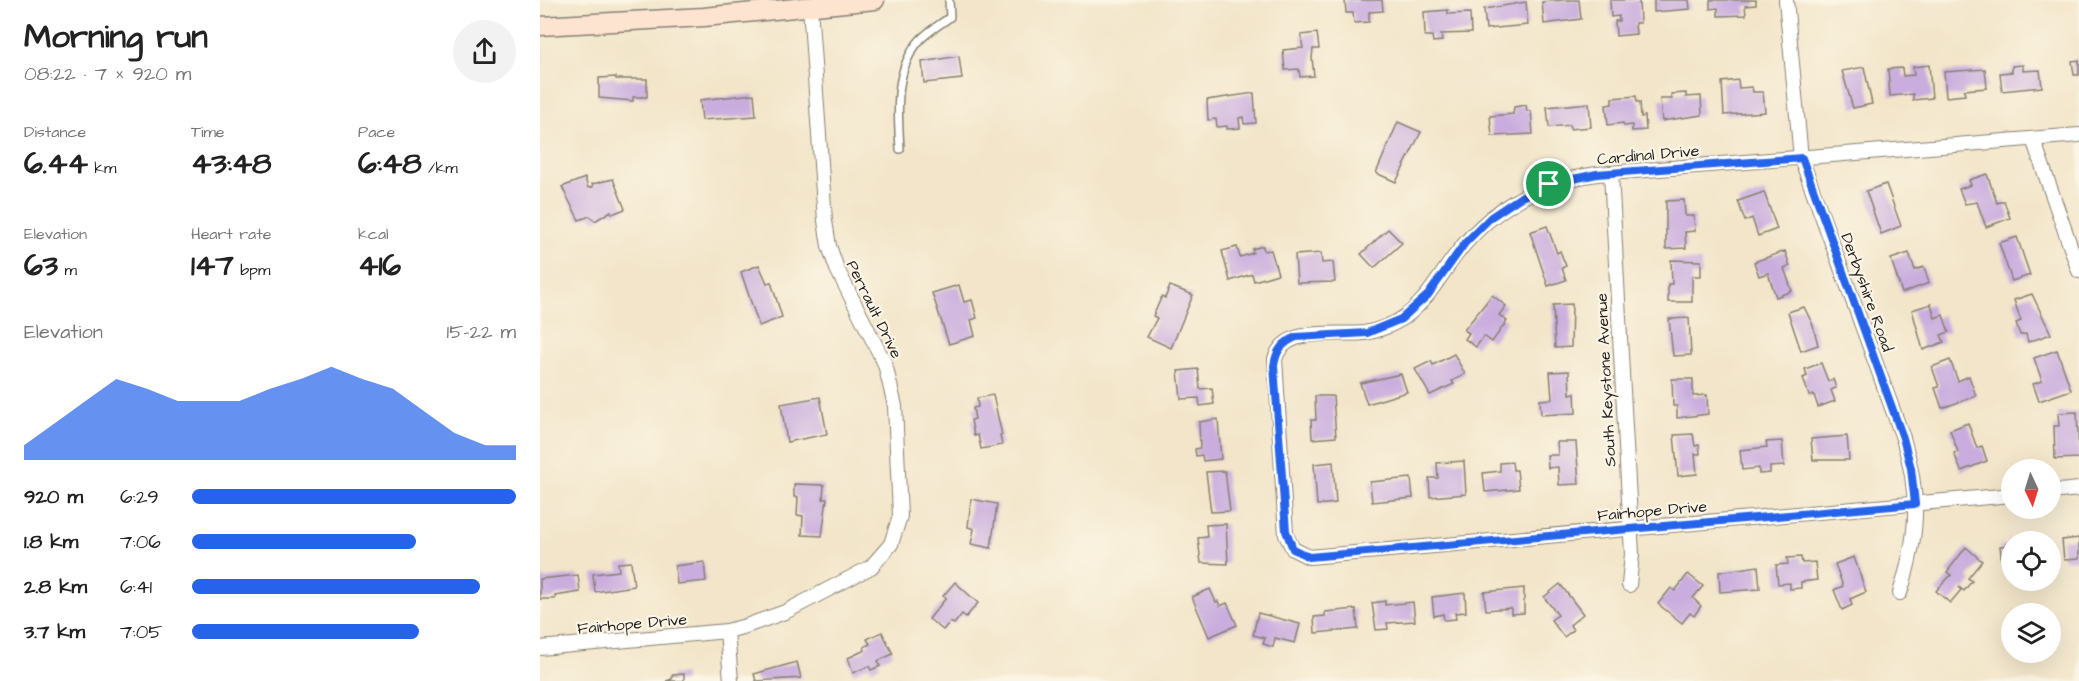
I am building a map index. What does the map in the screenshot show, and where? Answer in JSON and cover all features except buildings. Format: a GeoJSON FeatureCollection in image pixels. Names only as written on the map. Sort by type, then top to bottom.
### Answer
{"type":"FeatureCollection","features":[{"type":"Feature","properties":{"kind":"street"},"geometry":{"type":"LineString","coordinates":[[540,26],[704,17],[875,0]]}},
{"type":"Feature","properties":{"kind":"street","name":"Derbyshire Road"},"geometry":{"type":"LineString","coordinates":[[1786,0],[1802,158],[1903,438],[1911,468],[1915,504],[1914,547],[1900,593]]}},
{"type":"Feature","properties":{"kind":"street","name":"Perrault Drive"},"geometry":{"type":"LineString","coordinates":[[727,630],[777,615],[871,567],[891,544],[900,516],[896,419],[892,388],[880,352],[837,269],[825,227],[810,6]]}},
{"type":"Feature","properties":{"kind":"street","name":"Cardinal Drive"},"geometry":{"type":"LineString","coordinates":[[1297,552],[1289,544],[1286,531],[1274,366],[1281,347],[1296,337],[1367,333],[1401,319],[1424,300],[1465,243],[1491,217],[1521,197],[1549,184],[1611,173],[2079,135]]}},
{"type":"Feature","properties":{"kind":"street"},"geometry":{"type":"LineString","coordinates":[[2032,139],[2079,271]]}},
{"type":"Feature","properties":{"kind":"street","name":"South Keystone Avenue"},"geometry":{"type":"LineString","coordinates":[[1611,173],[1632,561],[1629,585]]}},
{"type":"Feature","properties":{"kind":"street"},"geometry":{"type":"LineString","coordinates":[[2061,491],[2079,489]]}},
{"type":"Feature","properties":{"kind":"street","name":"Fairhope Drive"},"geometry":{"type":"LineString","coordinates":[[1297,552],[1309,557],[2001,496]]}},
{"type":"Feature","properties":{"kind":"street"},"geometry":{"type":"LineString","coordinates":[[727,630],[731,681]]}},
{"type":"Feature","properties":{"kind":"street","name":"Fairhope Drive"},"geometry":{"type":"LineString","coordinates":[[540,648],[727,630]]}},
{"type":"Feature","properties":{"kind":"lane"},"geometry":{"type":"LineString","coordinates":[[900,149],[897,100],[903,70],[920,40],[951,17],[949,0]]}},
{"type":"Feature","properties":{"kind":"route"},"geometry":{"type":"LineString","coordinates":[[1802,158],[1903,438],[1911,468],[1915,504],[1309,557],[1300,555],[1293,549],[1289,544],[1286,531],[1274,366],[1279,349],[1296,337],[1367,333],[1390,325],[1406,316],[1428,295],[1465,243],[1491,217],[1521,197],[1549,184],[1597,174],[1802,158]]}}]}
